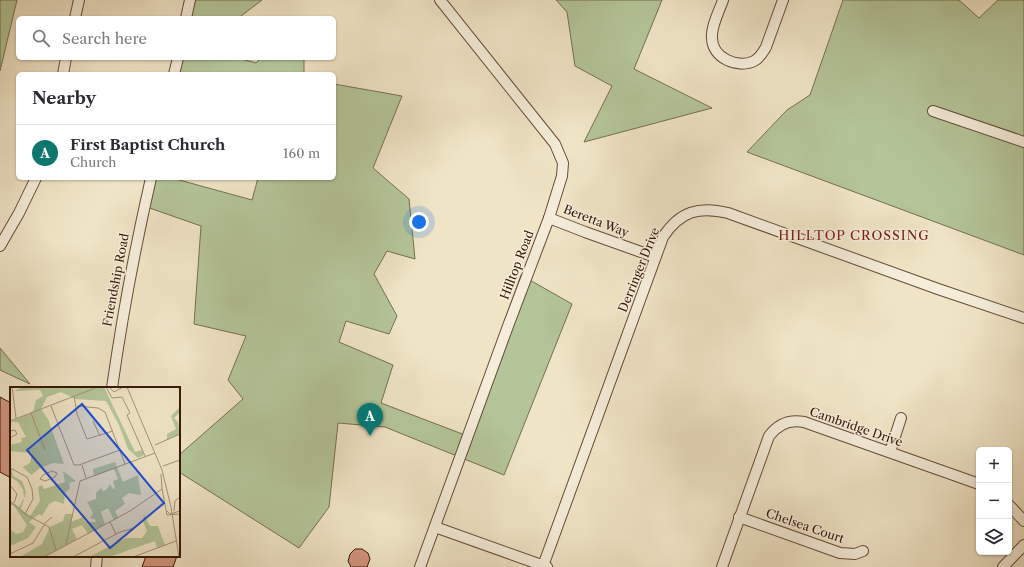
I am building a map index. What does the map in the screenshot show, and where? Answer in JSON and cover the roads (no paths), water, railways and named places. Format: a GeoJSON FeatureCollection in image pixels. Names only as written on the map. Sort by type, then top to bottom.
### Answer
{"type":"FeatureCollection","features":[{"type":"Feature","properties":{"kind":"street"},"geometry":{"type":"LineString","coordinates":[[75,16],[79,0]]}},
{"type":"Feature","properties":{"kind":"street"},"geometry":{"type":"LineString","coordinates":[[186,16],[190,0]]}},
{"type":"Feature","properties":{"kind":"street","name":"Hilltop Road"},"geometry":{"type":"LineString","coordinates":[[420,567],[549,218],[562,176],[563,163],[555,144],[440,0]]}},
{"type":"Feature","properties":{"kind":"street"},"geometry":{"type":"LineString","coordinates":[[723,0],[713,30],[713,44],[715,50],[720,56],[741,64],[754,61],[763,53],[783,0]]}},
{"type":"Feature","properties":{"kind":"street"},"geometry":{"type":"LineString","coordinates":[[63,72],[66,60]]}},
{"type":"Feature","properties":{"kind":"street"},"geometry":{"type":"LineString","coordinates":[[174,72],[178,60]]}},
{"type":"Feature","properties":{"kind":"street"},"geometry":{"type":"LineString","coordinates":[[933,111],[1024,142]]}},
{"type":"Feature","properties":{"kind":"street"},"geometry":{"type":"LineString","coordinates":[[0,246],[19,213],[35,180]]}},
{"type":"Feature","properties":{"kind":"street","name":"Friendship Road"},"geometry":{"type":"LineString","coordinates":[[112,387],[127,287],[151,180]]}},
{"type":"Feature","properties":{"kind":"street","name":"Derringer Drive"},"geometry":{"type":"LineString","coordinates":[[545,566],[663,238],[669,228],[680,218],[694,212],[706,210],[728,212],[938,289],[1024,318]]}},
{"type":"Feature","properties":{"kind":"street","name":"Beretta Way"},"geometry":{"type":"LineString","coordinates":[[549,218],[656,257]]}},
{"type":"Feature","properties":{"kind":"street"},"geometry":{"type":"LineString","coordinates":[[890,452],[901,418]]}},
{"type":"Feature","properties":{"kind":"street","name":"Cambridge Drive"},"geometry":{"type":"LineString","coordinates":[[722,567],[769,436],[773,430],[782,424],[793,420],[804,422],[976,483]]}},
{"type":"Feature","properties":{"kind":"street"},"geometry":{"type":"LineString","coordinates":[[1012,508],[1024,521]]}},
{"type":"Feature","properties":{"kind":"street","name":"Chelsea Court"},"geometry":{"type":"LineString","coordinates":[[740,517],[840,552],[855,554],[863,551]]}},
{"type":"Feature","properties":{"kind":"street"},"geometry":{"type":"LineString","coordinates":[[435,527],[545,566]]}},
{"type":"Feature","properties":{"kind":"street"},"geometry":{"type":"LineString","coordinates":[[1003,567],[1024,545]]}},
{"type":"Feature","properties":{"kind":"street"},"geometry":{"type":"LineString","coordinates":[[96,567],[97,557]]}},
{"type":"Feature","properties":{"kind":"place","name":"First Baptist Church"},"geometry":{"type":"Point","coordinates":[370,436]}},
{"type":"Feature","properties":{"kind":"district","name":"HILLTOP CROSSING"},"geometry":{"type":"Point","coordinates":[854,235]}}]}
